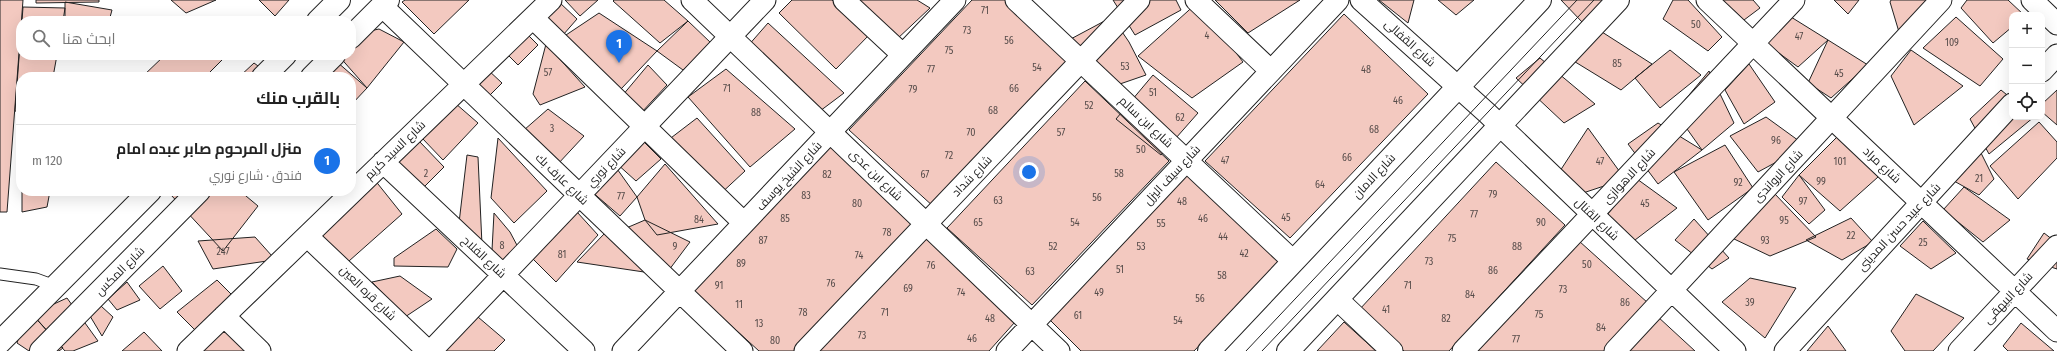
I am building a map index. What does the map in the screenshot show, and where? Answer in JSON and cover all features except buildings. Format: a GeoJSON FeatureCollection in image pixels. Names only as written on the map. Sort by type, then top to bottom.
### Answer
{"type":"FeatureCollection","features":[{"type":"Feature","properties":{"kind":"street"},"geometry":{"type":"LineString","coordinates":[[323,16],[339,0]]}},
{"type":"Feature","properties":{"kind":"street","name":"شارع السيد كريم"},"geometry":{"type":"LineString","coordinates":[[356,188],[551,0]]}},
{"type":"Feature","properties":{"kind":"street","name":"شارع ابن عدى"},"geometry":{"type":"LineString","coordinates":[[692,0],[1059,351]]}},
{"type":"Feature","properties":{"kind":"street","name":"شارع نوري"},"geometry":{"type":"LineString","coordinates":[[430,351],[765,0]]}},
{"type":"Feature","properties":{"kind":"street"},"geometry":{"type":"LineString","coordinates":[[844,0],[903,55]]}},
{"type":"Feature","properties":{"kind":"street","name":"شارع الشيخ يوسف"},"geometry":{"type":"LineString","coordinates":[[623,351],[955,0]]}},
{"type":"Feature","properties":{"kind":"street","name":"شارع ابن سالم"},"geometry":{"type":"LineString","coordinates":[[1016,0],[1293,262]]}},
{"type":"Feature","properties":{"kind":"street","name":"شارع شداد"},"geometry":{"type":"LineString","coordinates":[[805,351],[1139,0]]}},
{"type":"Feature","properties":{"kind":"street"},"geometry":{"type":"LineString","coordinates":[[1196,0],[1272,71]]}},
{"type":"Feature","properties":{"kind":"street","name":"شارع سيف اليزل"},"geometry":{"type":"LineString","coordinates":[[1007,351],[1338,0]]}},
{"type":"Feature","properties":{"kind":"street","name":"شارع القفالى"},"geometry":{"type":"LineString","coordinates":[[1361,0],[1458,87]]}},
{"type":"Feature","properties":{"kind":"street","name":"شارع الامان"},"geometry":{"type":"LineString","coordinates":[[1208,351],[1540,0]]}},
{"type":"Feature","properties":{"kind":"street"},"geometry":{"type":"LineString","coordinates":[[1288,351],[1618,0]]}},
{"type":"Feature","properties":{"kind":"street","name":"شارع مراد"},"geometry":{"type":"LineString","coordinates":[[1707,0],[2057,330]]}},
{"type":"Feature","properties":{"kind":"street","name":"شارع الاهوازى"},"geometry":{"type":"LineString","coordinates":[[1463,351],[1794,0]]}},
{"type":"Feature","properties":{"kind":"street","name":"شارع الرواندى"},"geometry":{"type":"LineString","coordinates":[[1615,351],[1941,0]]}},
{"type":"Feature","properties":{"kind":"street"},"geometry":{"type":"LineString","coordinates":[[2032,0],[2057,24]]}},
{"type":"Feature","properties":{"kind":"street"},"geometry":{"type":"LineString","coordinates":[[356,32],[385,3]]}},
{"type":"Feature","properties":{"kind":"street","name":"شارع عارف بك"},"geometry":{"type":"LineString","coordinates":[[385,3],[463,84],[742,351]]}},
{"type":"Feature","properties":{"kind":"street"},"geometry":{"type":"LineString","coordinates":[[533,18],[744,223]]}},
{"type":"Feature","properties":{"kind":"street"},"geometry":{"type":"LineString","coordinates":[[2045,68],[2057,55]]}},
{"type":"Feature","properties":{"kind":"street"},"geometry":{"type":"LineString","coordinates":[[268,72],[280,60]]}},
{"type":"Feature","properties":{"kind":"street"},"geometry":{"type":"LineString","coordinates":[[317,72],[329,60]]}},
{"type":"Feature","properties":{"kind":"street","name":"شارع القنال"},"geometry":{"type":"LineString","coordinates":[[1458,87],[1735,351]]}},
{"type":"Feature","properties":{"kind":"street","name":"شارع عبيد حسن المدينى"},"geometry":{"type":"LineString","coordinates":[[1785,351],[2009,107]]}},
{"type":"Feature","properties":{"kind":"street","name":"شارع الفلاح"},"geometry":{"type":"LineString","coordinates":[[383,162],[584,351]]}},
{"type":"Feature","properties":{"kind":"street"},"geometry":{"type":"LineString","coordinates":[[0,342],[145,196]]}},
{"type":"Feature","properties":{"kind":"street","name":"شارع المكس"},"geometry":{"type":"LineString","coordinates":[[41,351],[194,196]]}},
{"type":"Feature","properties":{"kind":"street","name":"شارع السيد كريم"},"geometry":{"type":"LineString","coordinates":[[188,351],[348,196]]}},
{"type":"Feature","properties":{"kind":"street","name":"شارع قره العين"},"geometry":{"type":"LineString","coordinates":[[307,236],[430,351]]}},
{"type":"Feature","properties":{"kind":"street","name":"شارع البيهقى"},"geometry":{"type":"LineString","coordinates":[[1959,351],[2057,246]]}},
{"type":"Feature","properties":{"kind":"street"},"geometry":{"type":"LineString","coordinates":[[1337,299],[1392,351]]}},
{"type":"Feature","properties":{"kind":"street"},"geometry":{"type":"LineString","coordinates":[[224,316],[260,351]]}},
{"type":"Feature","properties":{"kind":"lane"},"geometry":{"type":"LineString","coordinates":[[0,274],[36,279],[55,286]]}},
{"type":"Feature","properties":{"kind":"tram line"},"geometry":{"type":"LineString","coordinates":[[1246,351],[1577,0]]}},
{"type":"Feature","properties":{"kind":"tram line"},"geometry":{"type":"LineString","coordinates":[[1262,351],[1594,0]]}},
{"type":"Feature","properties":{"kind":"place","name":"منزل المرحوم صابر عبده امام"},"geometry":{"type":"Point","coordinates":[619,63]}}]}
